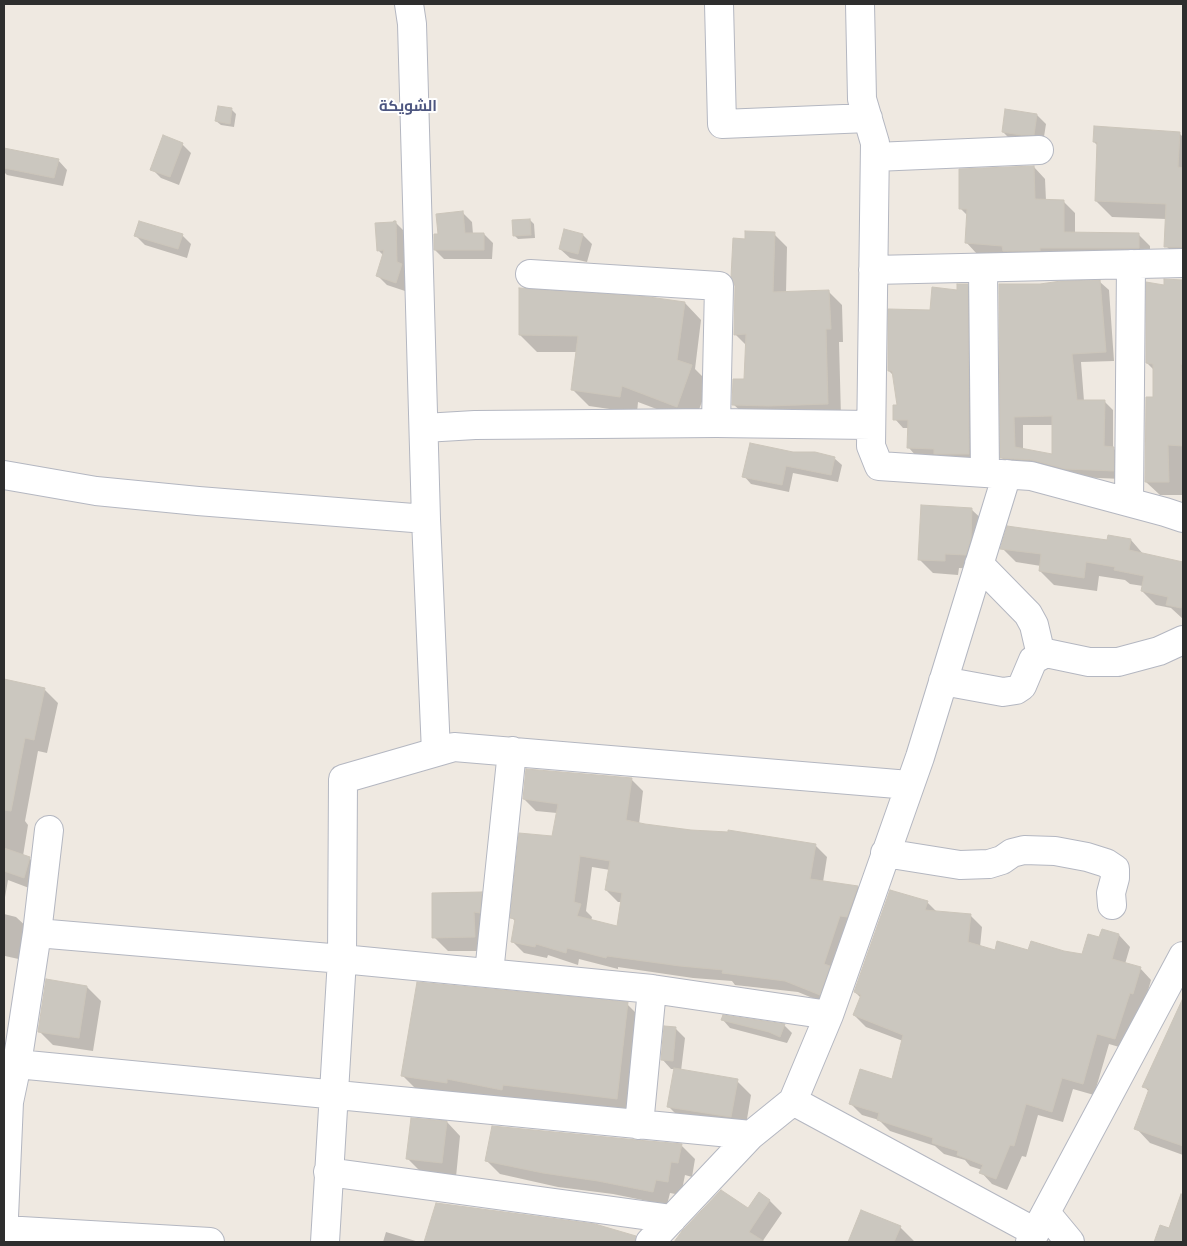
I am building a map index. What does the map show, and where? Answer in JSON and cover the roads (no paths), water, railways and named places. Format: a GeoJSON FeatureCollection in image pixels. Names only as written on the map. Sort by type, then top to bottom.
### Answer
{"type":"FeatureCollection","features":[{"type":"Feature","properties":{"kind":"street"},"geometry":{"type":"LineString","coordinates":[[409,4],[412,24],[417,246],[436,752]]}},
{"type":"Feature","properties":{"kind":"street"},"geometry":{"type":"LineString","coordinates":[[719,4],[722,124],[868,118]]}},
{"type":"Feature","properties":{"kind":"street"},"geometry":{"type":"LineString","coordinates":[[860,4],[862,99],[875,143],[871,446],[879,466],[1031,476],[1183,518]]}},
{"type":"Feature","properties":{"kind":"street"},"geometry":{"type":"LineString","coordinates":[[875,157],[1039,150]]}},
{"type":"Feature","properties":{"kind":"street"},"geometry":{"type":"LineString","coordinates":[[873,270],[1183,263]]}},
{"type":"Feature","properties":{"kind":"street"},"geometry":{"type":"LineString","coordinates":[[1129,502],[1131,264]]}},
{"type":"Feature","properties":{"kind":"street"},"geometry":{"type":"LineString","coordinates":[[650,1242],[751,1135],[793,1101],[829,1015],[909,785],[979,564],[996,474],[983,268]]}},
{"type":"Feature","properties":{"kind":"street"},"geometry":{"type":"LineString","coordinates":[[530,274],[719,286],[716,423]]}},
{"type":"Feature","properties":{"kind":"street"},"geometry":{"type":"LineString","coordinates":[[424,428],[475,425],[871,424]]}},
{"type":"Feature","properties":{"kind":"street"},"geometry":{"type":"LineString","coordinates":[[4,475],[96,491],[426,519]]}},
{"type":"Feature","properties":{"kind":"street"},"geometry":{"type":"LineString","coordinates":[[979,564],[1028,614],[1034,625],[1041,655]]}},
{"type":"Feature","properties":{"kind":"street"},"geometry":{"type":"LineString","coordinates":[[943,681],[1003,692],[1016,690],[1022,686],[1034,660],[1046,653],[1089,662],[1118,662],[1159,651],[1183,640]]}},
{"type":"Feature","properties":{"kind":"street"},"geometry":{"type":"LineString","coordinates":[[325,1242],[342,959],[343,780],[454,746],[909,785]]}},
{"type":"Feature","properties":{"kind":"street"},"geometry":{"type":"LineString","coordinates":[[489,973],[512,752]]}},
{"type":"Feature","properties":{"kind":"street"},"geometry":{"type":"LineString","coordinates":[[4,1217],[6,1101],[17,1064],[37,933],[49,830]]}},
{"type":"Feature","properties":{"kind":"street"},"geometry":{"type":"LineString","coordinates":[[885,853],[960,865],[989,864],[1002,860],[1012,852],[1024,850],[1055,851],[1087,857],[1106,863],[1115,869],[1111,893],[1112,905]]}},
{"type":"Feature","properties":{"kind":"street"},"geometry":{"type":"LineString","coordinates":[[37,933],[342,959],[652,989],[829,1015]]}},
{"type":"Feature","properties":{"kind":"street"},"geometry":{"type":"LineString","coordinates":[[1037,1229],[1183,956]]}},
{"type":"Feature","properties":{"kind":"street"},"geometry":{"type":"LineString","coordinates":[[638,1125],[652,989]]}},
{"type":"Feature","properties":{"kind":"street"},"geometry":{"type":"LineString","coordinates":[[17,1064],[751,1135]]}},
{"type":"Feature","properties":{"kind":"street"},"geometry":{"type":"LineString","coordinates":[[793,1101],[1037,1229],[1070,1242]]}},
{"type":"Feature","properties":{"kind":"street"},"geometry":{"type":"LineString","coordinates":[[328,1172],[672,1219]]}},
{"type":"Feature","properties":{"kind":"street"},"geometry":{"type":"LineString","coordinates":[[4,1230],[210,1242]]}},
{"type":"Feature","properties":{"kind":"district","name":"الشويكة"},"geometry":{"type":"Point","coordinates":[408,107]}}]}
